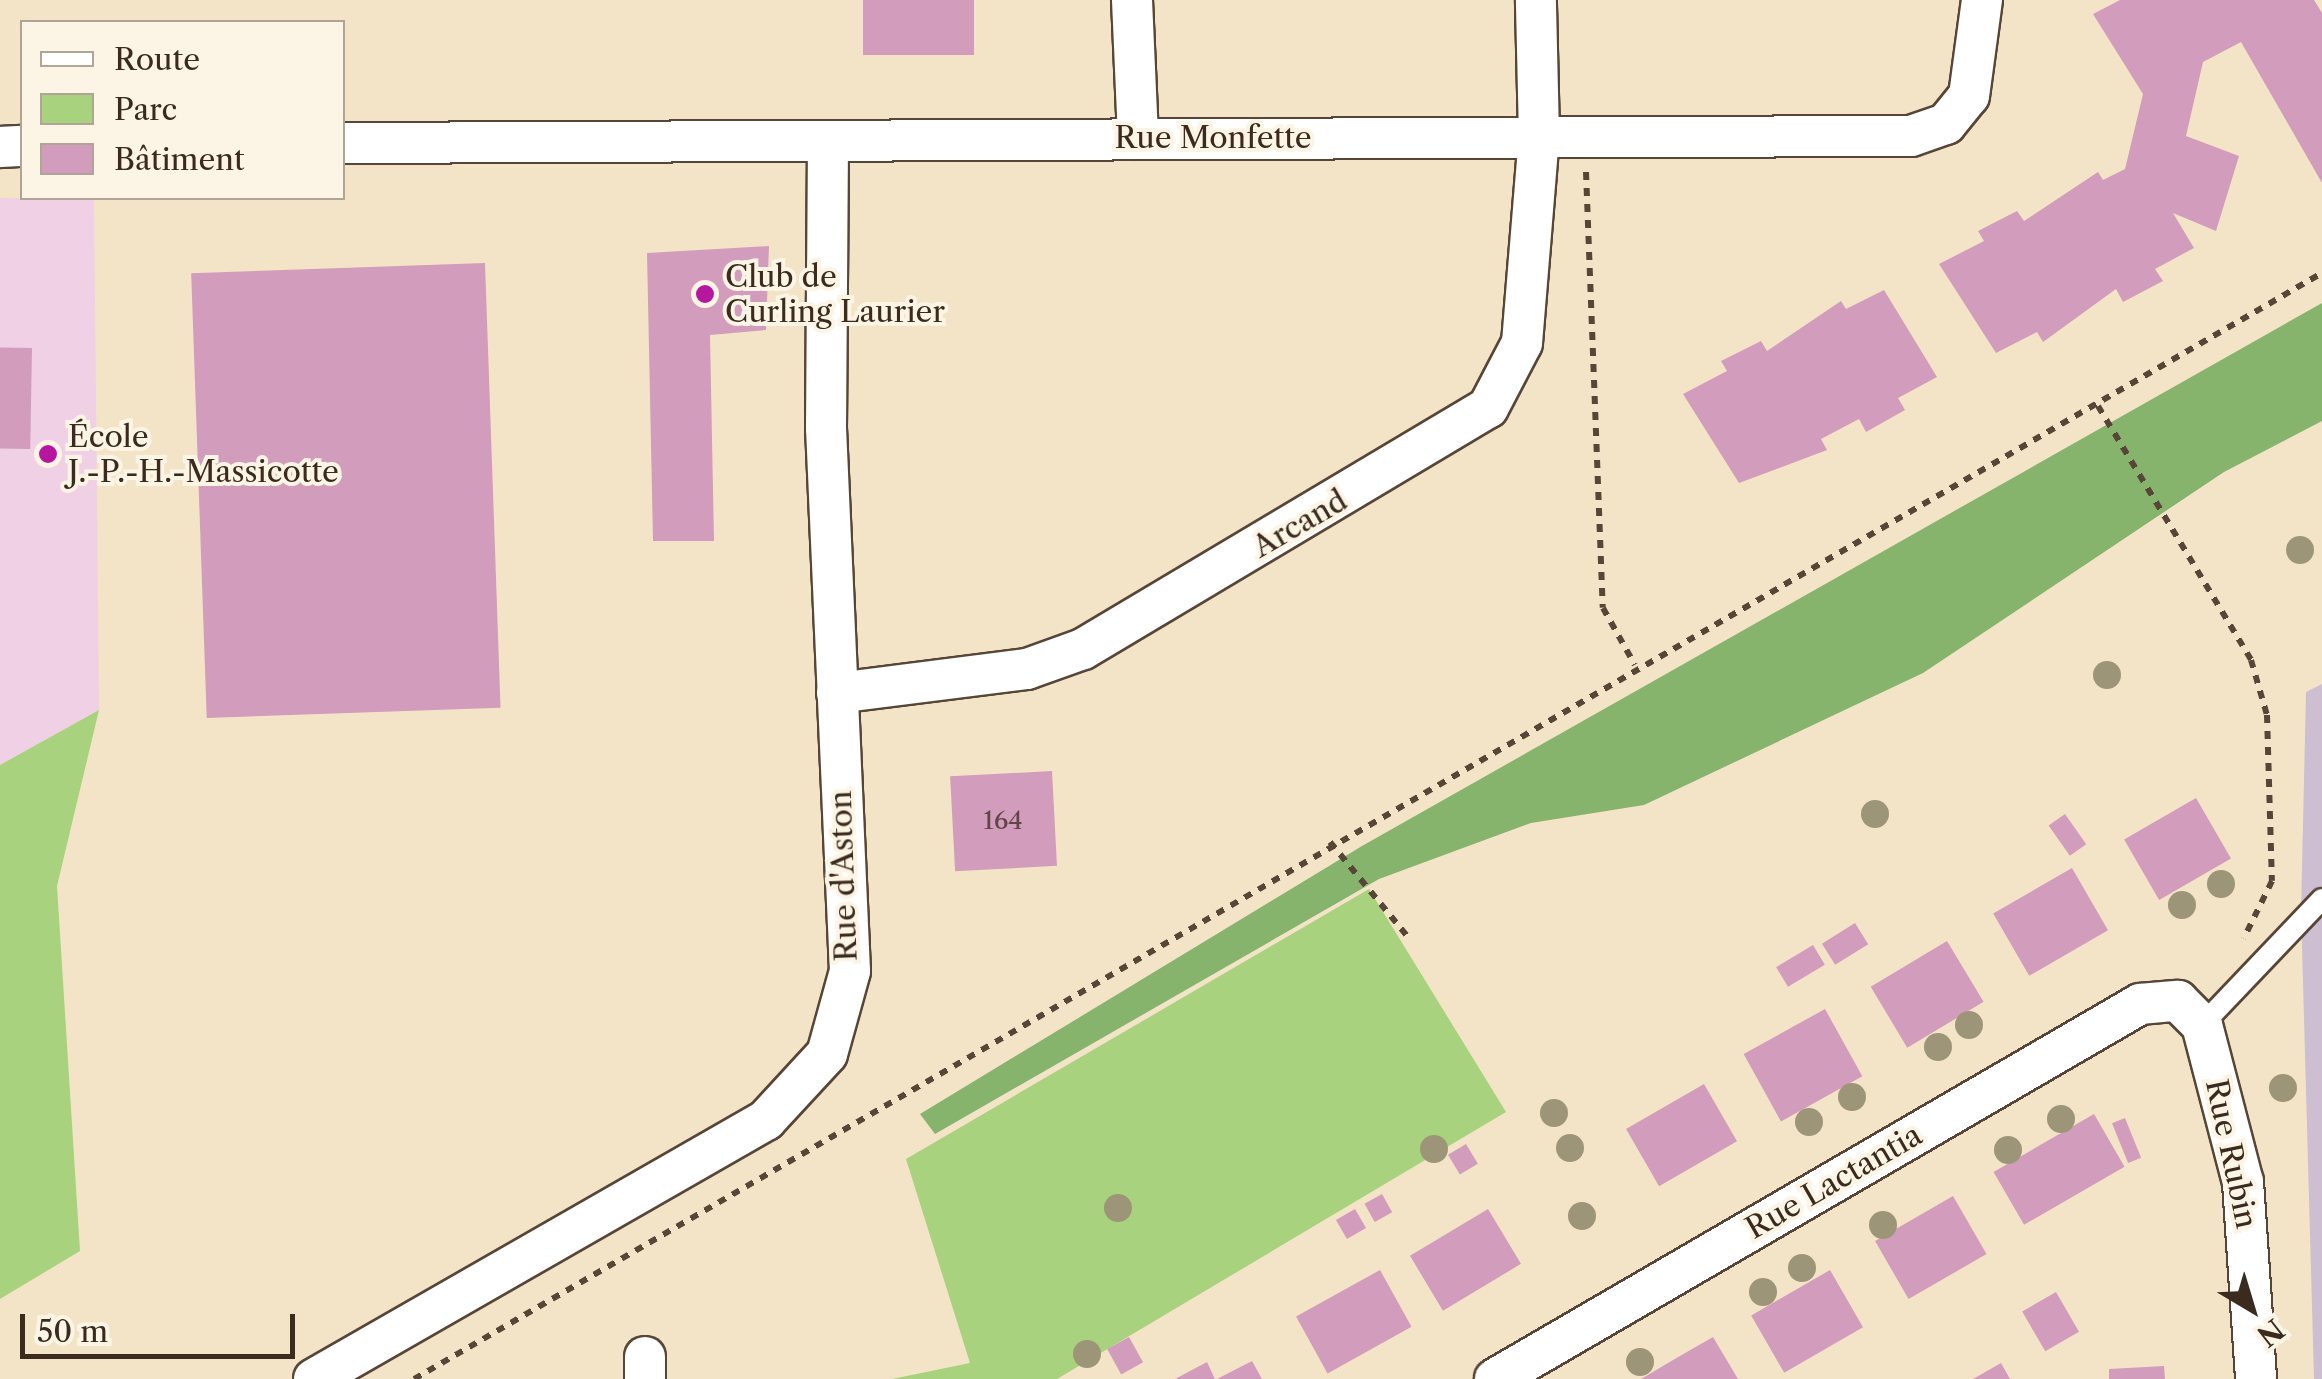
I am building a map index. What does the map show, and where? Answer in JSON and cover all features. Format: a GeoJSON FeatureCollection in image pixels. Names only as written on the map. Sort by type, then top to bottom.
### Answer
{"type":"FeatureCollection","features":[{"type":"Feature","properties":{"kind":"street"},"geometry":{"type":"LineString","coordinates":[[1132,0],[1138,138]]}},
{"type":"Feature","properties":{"kind":"street","name":"Arcand"},"geometry":{"type":"LineString","coordinates":[[837,693],[1027,669],[1083,649],[1488,408],[1522,343],[1539,136],[1536,0]]}},
{"type":"Feature","properties":{"kind":"street","name":"Rue Monfette"},"geometry":{"type":"LineString","coordinates":[[345,144],[828,144],[1934,129],[1969,96],[1982,0]]}},
{"type":"Feature","properties":{"kind":"street","name":"Rue d'Aston"},"geometry":{"type":"LineString","coordinates":[[314,1379],[766,1120],[827,1054],[850,971],[837,693],[828,144]]}},
{"type":"Feature","properties":{"kind":"street","name":"Rue Lactantia"},"geometry":{"type":"LineString","coordinates":[[1495,1379],[2140,1004],[2190,1013]]}},
{"type":"Feature","properties":{"kind":"street","name":"Rue Rubin"},"geometry":{"type":"LineString","coordinates":[[2190,1013],[2243,1182],[2256,1379]]}},
{"type":"Feature","properties":{"kind":"lane"},"geometry":{"type":"LineString","coordinates":[[2190,1013],[2322,898]]}},
{"type":"Feature","properties":{"kind":"path"},"geometry":{"type":"LineString","coordinates":[[1539,136],[1588,173],[1603,608],[1636,664]]}},
{"type":"Feature","properties":{"kind":"path"},"geometry":{"type":"LineString","coordinates":[[414,1379],[1636,664],[2098,406],[2322,272]]}},
{"type":"Feature","properties":{"kind":"path"},"geometry":{"type":"LineString","coordinates":[[2098,406],[2251,660],[2273,766],[2272,881]]}},
{"type":"Feature","properties":{"kind":"path"},"geometry":{"type":"LineString","coordinates":[[1330,842],[1408,937]]}},
{"type":"Feature","properties":{"kind":"shaded area","name":"École J.-P.-H.-Massicotte"},"geometry":{"type":"Polygon","coordinates":[[[0,198],[94,200],[99,710],[0,765],[0,198]]]}},
{"type":"Feature","properties":{"kind":"shaded area"},"geometry":{"type":"Polygon","coordinates":[[[2322,684],[2322,1379],[2314,1379],[2301,911],[2306,692],[2322,684]]]}},
{"type":"Feature","properties":{"kind":"green space"},"geometry":{"type":"Polygon","coordinates":[[[2322,303],[2322,421],[2224,472],[1923,673],[1644,805],[1531,823],[1379,879],[935,1134],[920,1114],[1362,846],[2322,303]]]}},
{"type":"Feature","properties":{"kind":"green space"},"geometry":{"type":"Polygon","coordinates":[[[99,710],[57,886],[80,1251],[0,1299],[0,765],[99,710]]]}},
{"type":"Feature","properties":{"kind":"green space"},"geometry":{"type":"Polygon","coordinates":[[[1369,889],[1506,1112],[1057,1379],[892,1379],[970,1363],[906,1159],[1369,889]]]}},
{"type":"Feature","properties":{"kind":"building"},"geometry":{"type":"Polygon","coordinates":[[[863,0],[974,0],[974,55],[863,55],[863,0]]]}},
{"type":"Feature","properties":{"kind":"building"},"geometry":{"type":"Polygon","coordinates":[[[2120,0],[2314,0],[2322,13],[2322,183],[2241,42],[2203,62],[2186,136],[2239,156],[2216,231],[2173,213],[2194,248],[2155,269],[2163,281],[2123,302],[2116,289],[2043,342],[2037,332],[1996,353],[1939,264],[1984,241],[1978,231],[2017,211],[2024,221],[2098,172],[2103,180],[2125,169],[2143,94],[2093,14],[2120,0]]]}},
{"type":"Feature","properties":{"kind":"building"},"geometry":{"type":"Polygon","coordinates":[[[769,246],[766,330],[710,335],[714,541],[653,541],[647,253],[769,246]]]}},
{"type":"Feature","properties":{"kind":"building"},"geometry":{"type":"Polygon","coordinates":[[[485,263],[501,708],[207,718],[191,273],[485,263]]]}},
{"type":"Feature","properties":{"kind":"building"},"geometry":{"type":"Polygon","coordinates":[[[1884,290],[1937,377],[1898,398],[1905,410],[1866,432],[1859,419],[1821,439],[1827,450],[1739,483],[1683,394],[1727,371],[1721,361],[1761,341],[1767,351],[1841,301],[1846,309],[1884,290]]]}},
{"type":"Feature","properties":{"kind":"building"},"geometry":{"type":"Polygon","coordinates":[[[0,347],[32,348],[30,449],[0,448],[0,347]]]}},
{"type":"Feature","properties":{"kind":"building"},"geometry":{"type":"Polygon","coordinates":[[[1052,771],[1057,866],[955,871],[950,776],[1052,771]]]}},
{"type":"Feature","properties":{"kind":"building"},"geometry":{"type":"Polygon","coordinates":[[[2196,798],[2231,859],[2159,900],[2124,840],[2196,798]]]}},
{"type":"Feature","properties":{"kind":"building"},"geometry":{"type":"Polygon","coordinates":[[[2065,814],[2086,844],[2070,856],[2049,825],[2065,814]]]}},
{"type":"Feature","properties":{"kind":"building"},"geometry":{"type":"Polygon","coordinates":[[[2072,868],[2108,930],[2029,976],[1993,914],[2072,868]]]}},
{"type":"Feature","properties":{"kind":"building"},"geometry":{"type":"Polygon","coordinates":[[[1855,923],[1868,944],[1835,965],[1822,944],[1855,923]]]}},
{"type":"Feature","properties":{"kind":"building"},"geometry":{"type":"Polygon","coordinates":[[[1947,941],[1984,1002],[1907,1048],[1871,987],[1947,941]]]}},
{"type":"Feature","properties":{"kind":"building"},"geometry":{"type":"Polygon","coordinates":[[[1813,945],[1825,965],[1788,987],[1776,967],[1813,945]]]}},
{"type":"Feature","properties":{"kind":"building"},"geometry":{"type":"Polygon","coordinates":[[[1825,1009],[1862,1076],[1781,1121],[1744,1054],[1825,1009]]]}},
{"type":"Feature","properties":{"kind":"building"},"geometry":{"type":"Polygon","coordinates":[[[1704,1084],[1737,1141],[1659,1186],[1626,1129],[1704,1084]]]}},
{"type":"Feature","properties":{"kind":"building"},"geometry":{"type":"Polygon","coordinates":[[[2094,1114],[2124,1167],[2024,1225],[1994,1172],[2094,1114]]]}},
{"type":"Feature","properties":{"kind":"building"},"geometry":{"type":"Polygon","coordinates":[[[2125,1118],[2141,1158],[2128,1163],[2112,1123],[2125,1118]]]}},
{"type":"Feature","properties":{"kind":"building"},"geometry":{"type":"Polygon","coordinates":[[[1466,1144],[1478,1164],[1460,1175],[1448,1155],[1466,1144]]]}},
{"type":"Feature","properties":{"kind":"building"},"geometry":{"type":"Polygon","coordinates":[[[1382,1194],[1392,1212],[1375,1222],[1365,1204],[1382,1194]]]}},
{"type":"Feature","properties":{"kind":"building"},"geometry":{"type":"Polygon","coordinates":[[[1953,1196],[1986,1254],[1909,1299],[1875,1241],[1953,1196]]]}},
{"type":"Feature","properties":{"kind":"building"},"geometry":{"type":"Polygon","coordinates":[[[1355,1209],[1366,1228],[1347,1239],[1336,1220],[1355,1209]]]}},
{"type":"Feature","properties":{"kind":"building"},"geometry":{"type":"Polygon","coordinates":[[[1488,1209],[1521,1264],[1443,1311],[1410,1256],[1488,1209]]]}},
{"type":"Feature","properties":{"kind":"building"},"geometry":{"type":"Polygon","coordinates":[[[1380,1270],[1412,1327],[1328,1373],[1296,1317],[1380,1270]]]}},
{"type":"Feature","properties":{"kind":"building"},"geometry":{"type":"Polygon","coordinates":[[[1830,1270],[1863,1327],[1784,1373],[1751,1316],[1830,1270]]]}},
{"type":"Feature","properties":{"kind":"building"},"geometry":{"type":"Polygon","coordinates":[[[2056,1292],[2079,1332],[2045,1351],[2022,1312],[2056,1292]]]}},
{"type":"Feature","properties":{"kind":"building"},"geometry":{"type":"Polygon","coordinates":[[[1129,1337],[1143,1362],[1121,1374],[1107,1349],[1129,1337]]]}},
{"type":"Feature","properties":{"kind":"building"},"geometry":{"type":"Polygon","coordinates":[[[1713,1337],[1738,1379],[1641,1379],[1673,1360],[1713,1337]]]}},
{"type":"Feature","properties":{"kind":"building"},"geometry":{"type":"Polygon","coordinates":[[[1252,1361],[1262,1379],[1217,1379],[1252,1361]]]}},
{"type":"Feature","properties":{"kind":"building"},"geometry":{"type":"Polygon","coordinates":[[[1207,1362],[1215,1379],[1175,1379],[1207,1362]]]}},
{"type":"Feature","properties":{"kind":"building"},"geometry":{"type":"Polygon","coordinates":[[[2001,1363],[2010,1379],[1973,1379],[2001,1363]]]}},
{"type":"Feature","properties":{"kind":"building"},"geometry":{"type":"Polygon","coordinates":[[[2164,1366],[2165,1379],[2109,1379],[2109,1369],[2164,1366]]]}},
{"type":"Feature","properties":{"kind":"place","name":"Club de Curling Laurier"},"geometry":{"type":"Point","coordinates":[705,294]}},
{"type":"Feature","properties":{"kind":"place","name":"École J.-P.-H.-Massicotte"},"geometry":{"type":"Point","coordinates":[48,454]}}]}
